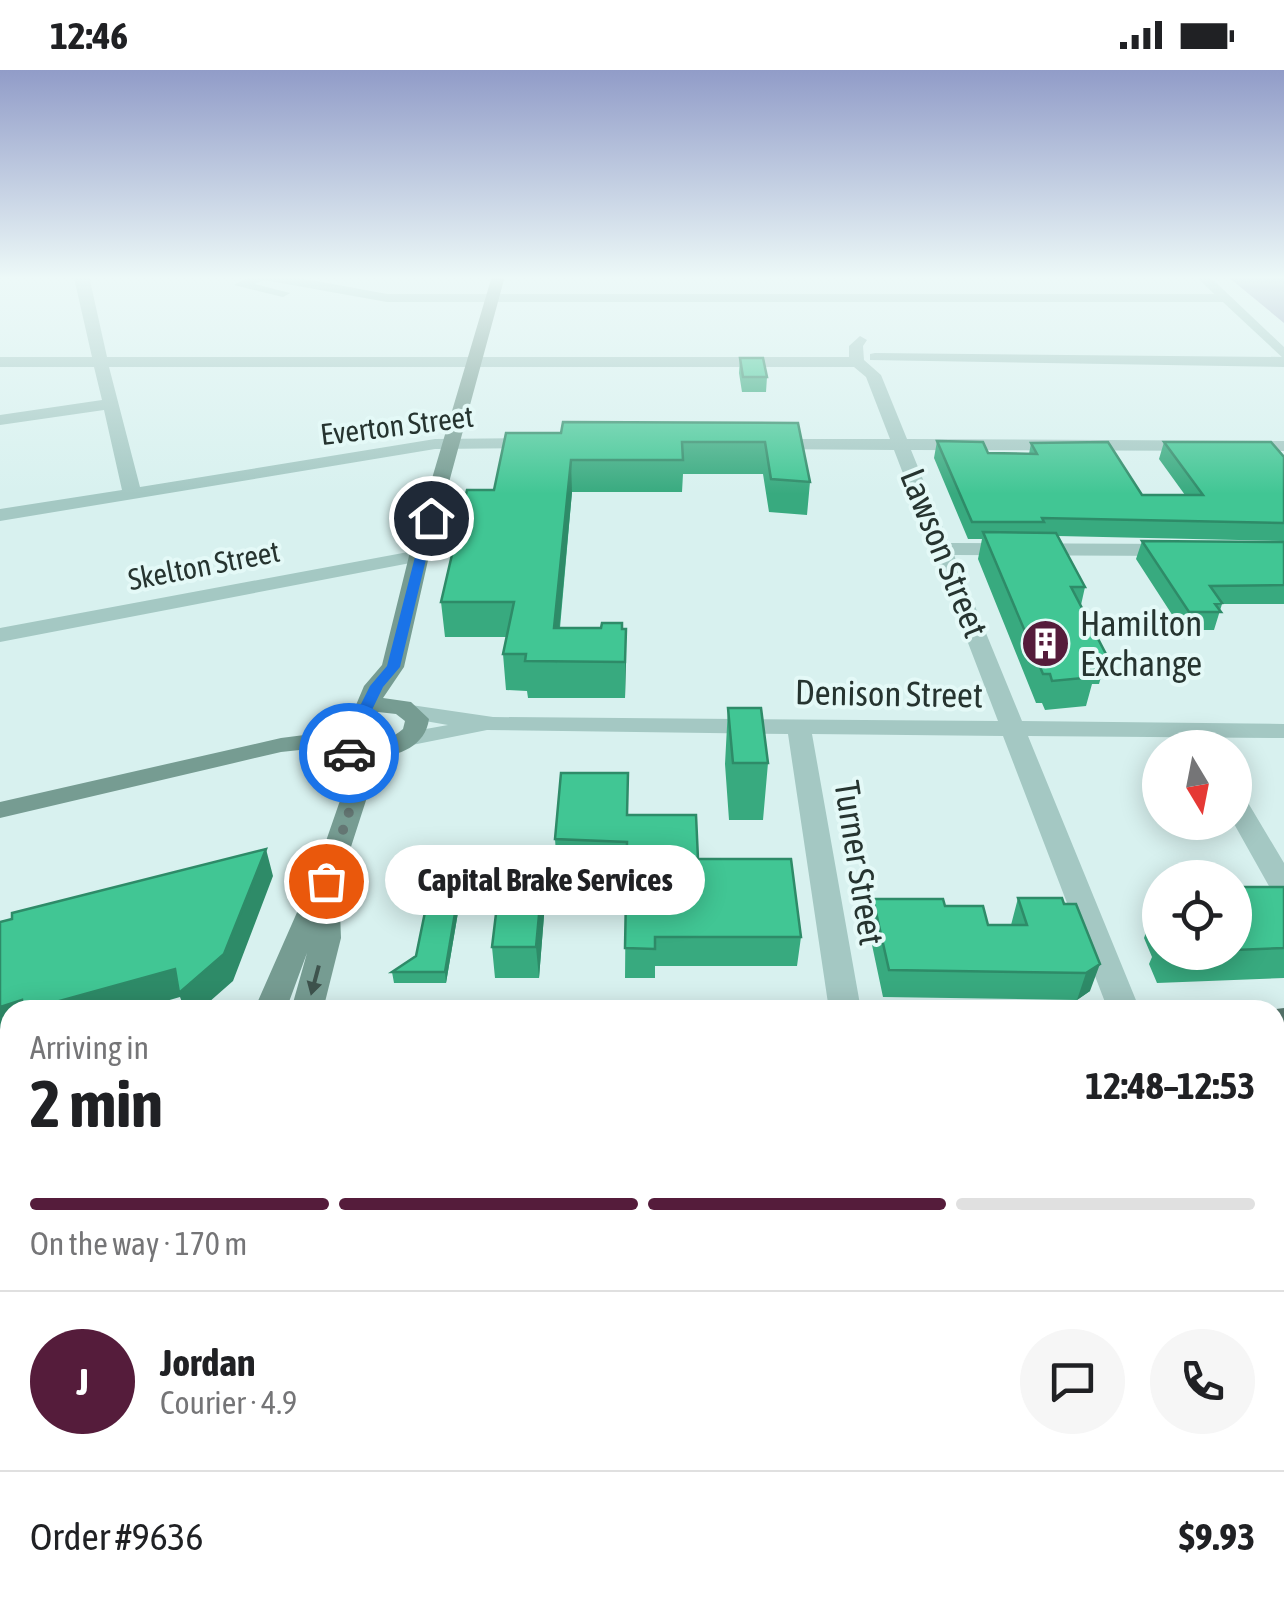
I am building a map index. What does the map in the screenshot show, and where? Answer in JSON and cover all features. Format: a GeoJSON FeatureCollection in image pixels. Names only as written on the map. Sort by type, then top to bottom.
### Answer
{"type":"FeatureCollection","features":[{"type":"Feature","properties":{"kind":"main road"},"geometry":{"type":"LineString","coordinates":[[357,788],[351,782],[344,735],[393,667],[419,556],[479,348]]}},
{"type":"Feature","properties":{"kind":"main road"},"geometry":{"type":"LineString","coordinates":[[274,1000],[293,947],[326,881],[357,788],[370,780],[396,744],[417,728],[393,667]]}},
{"type":"Feature","properties":{"kind":"main road"},"geometry":{"type":"LineString","coordinates":[[367,707],[407,710]]}},
{"type":"Feature","properties":{"kind":"main road"},"geometry":{"type":"LineString","coordinates":[[0,810],[287,744],[344,735],[396,744]]}},
{"type":"Feature","properties":{"kind":"main road"},"geometry":{"type":"LineString","coordinates":[[310,1000],[326,938],[326,881]]}},
{"type":"Feature","properties":{"kind":"street"},"geometry":{"type":"LineString","coordinates":[[98,348],[132,493]]}},
{"type":"Feature","properties":{"kind":"street"},"geometry":{"type":"LineString","coordinates":[[0,362],[817,360],[861,348]]}},
{"type":"Feature","properties":{"kind":"street","name":"Lawson Street"},"geometry":{"type":"LineString","coordinates":[[863,348],[1120,1000]]}},
{"type":"Feature","properties":{"kind":"street"},"geometry":{"type":"LineString","coordinates":[[865,348],[914,360],[1239,360],[1283,354]]}},
{"type":"Feature","properties":{"kind":"street"},"geometry":{"type":"LineString","coordinates":[[0,420],[111,404]]}},
{"type":"Feature","properties":{"kind":"street","name":"Everton Street"},"geometry":{"type":"LineString","coordinates":[[0,515],[454,442],[571,443]]}},
{"type":"Feature","properties":{"kind":"street"},"geometry":{"type":"LineString","coordinates":[[746,444],[1284,446]]}},
{"type":"Feature","properties":{"kind":"street"},"geometry":{"type":"LineString","coordinates":[[942,549],[1204,550]]}},
{"type":"Feature","properties":{"kind":"street","name":"Skelton Street"},"geometry":{"type":"LineString","coordinates":[[0,635],[419,556]]}},
{"type":"Feature","properties":{"kind":"street","name":"Denison Street"},"geometry":{"type":"LineString","coordinates":[[407,710],[493,724],[1014,731],[1142,737]]}},
{"type":"Feature","properties":{"kind":"street","name":"Denison Street"},"geometry":{"type":"LineString","coordinates":[[396,744],[493,724]]}},
{"type":"Feature","properties":{"kind":"street","name":"Turner Street"},"geometry":{"type":"LineString","coordinates":[[800,728],[843,1000]]}},
{"type":"Feature","properties":{"kind":"street","name":"Denison Street"},"geometry":{"type":"LineString","coordinates":[[1252,734],[1284,731]]}},
{"type":"Feature","properties":{"kind":"street"},"geometry":{"type":"LineString","coordinates":[[1252,832],[1284,888]]}},
{"type":"Feature","properties":{"kind":"building"},"geometry":{"type":"Polygon","coordinates":[[[740,358],[763,358],[767,377],[743,377],[740,358]]]}},
{"type":"Feature","properties":{"kind":"building"},"geometry":{"type":"Polygon","coordinates":[[[563,422],[798,423],[810,482],[771,479],[765,442],[682,442],[683,460],[571,460],[554,628],[601,628],[602,623],[622,623],[622,629],[626,629],[625,662],[525,661],[526,654],[503,654],[514,602],[441,602],[467,490],[494,490],[506,433],[561,433],[563,422]]]}},
{"type":"Feature","properties":{"kind":"building"},"geometry":{"type":"Polygon","coordinates":[[[937,441],[983,442],[988,453],[1037,454],[1031,443],[1108,442],[1142,495],[1203,495],[1164,442],[1271,442],[1284,457],[1284,523],[1042,518],[1044,522],[972,522],[937,441]]]}},
{"type":"Feature","properties":{"kind":"building"},"geometry":{"type":"Polygon","coordinates":[[[983,532],[1056,533],[1085,587],[1071,587],[1107,656],[1083,656],[1094,677],[1052,681],[1050,674],[1043,674],[983,532]]]}},
{"type":"Feature","properties":{"kind":"building"},"geometry":{"type":"Polygon","coordinates":[[[1142,541],[1284,542],[1284,585],[1210,586],[1222,603],[1215,604],[1221,612],[1189,612],[1142,541]]]}},
{"type":"Feature","properties":{"kind":"building"},"geometry":{"type":"Polygon","coordinates":[[[728,708],[761,708],[768,763],[733,763],[728,708]]]}},
{"type":"Feature","properties":{"kind":"building"},"geometry":{"type":"Polygon","coordinates":[[[561,773],[628,773],[627,815],[696,815],[698,859],[791,859],[801,937],[655,937],[655,949],[625,948],[627,842],[555,839],[561,773]]]}},
{"type":"Feature","properties":{"kind":"building"},"geometry":{"type":"Polygon","coordinates":[[[266,849],[224,954],[179,993],[175,969],[63,1000],[0,1000],[0,922],[12,919],[12,913],[266,849]]]}},
{"type":"Feature","properties":{"kind":"building"},"geometry":{"type":"Polygon","coordinates":[[[501,872],[543,872],[536,947],[492,947],[501,872]]]}},
{"type":"Feature","properties":{"kind":"building"},"geometry":{"type":"Polygon","coordinates":[[[432,878],[461,878],[445,972],[392,972],[416,956],[432,878]]]}},
{"type":"Feature","properties":{"kind":"building"},"geometry":{"type":"Polygon","coordinates":[[[1252,887],[1284,887],[1284,948],[1252,949],[1252,887]]]}},
{"type":"Feature","properties":{"kind":"building"},"geometry":{"type":"Polygon","coordinates":[[[1018,898],[1062,898],[1064,904],[1076,904],[1100,964],[1086,973],[889,970],[873,899],[943,899],[945,906],[983,906],[988,925],[1027,925],[1018,898]]]}},
{"type":"Feature","properties":{"kind":"way so far"},"geometry":{"type":"LineString","coordinates":[[326,881],[357,788],[351,782],[349,753]]}},
{"type":"Feature","properties":{"kind":"place","name":"Hamilton Exchange"},"geometry":{"type":"Point","coordinates":[1045,644]}},
{"type":"Feature","properties":{"kind":"place","name":"Capital Brake Services"},"geometry":{"type":"Point","coordinates":[326,881]}},
{"type":"Feature","properties":{"kind":"route"},"geometry":{"type":"LineString","coordinates":[[349,753],[349,745],[340,735],[340,724],[367,707],[376,686],[393,667],[431,518]]}}]}
